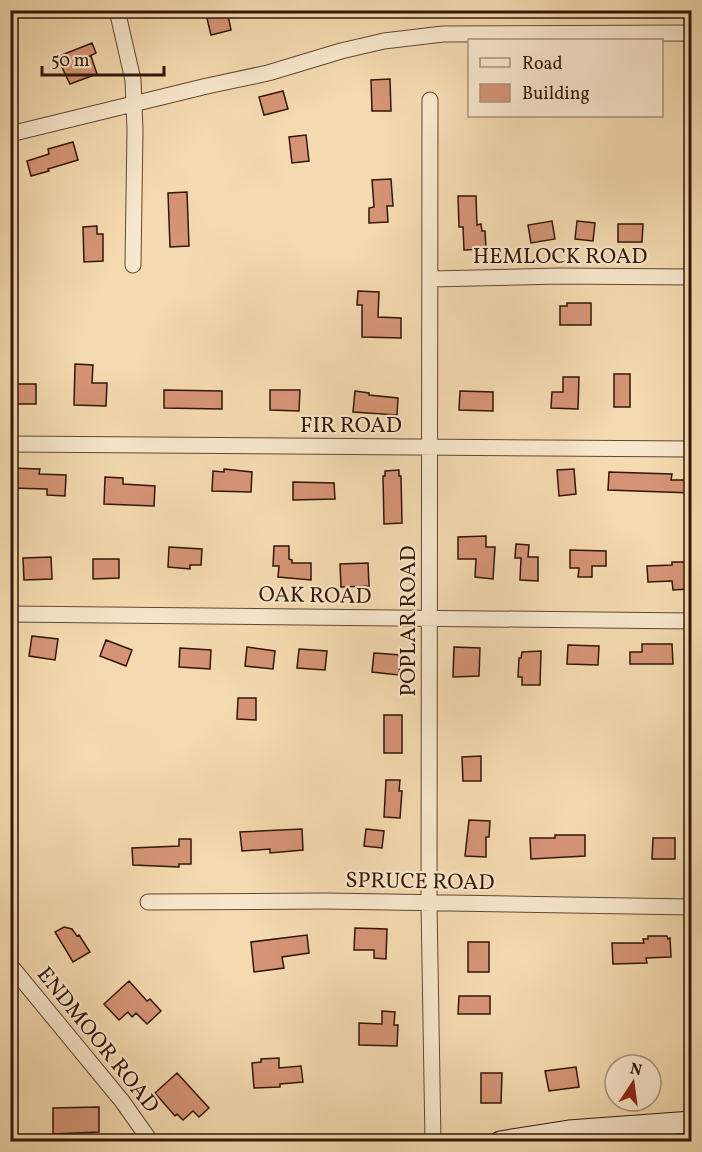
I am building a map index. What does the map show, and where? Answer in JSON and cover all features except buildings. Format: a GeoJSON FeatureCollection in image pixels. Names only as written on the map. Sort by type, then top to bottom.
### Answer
{"type":"FeatureCollection","features":[{"type":"Feature","properties":{"kind":"main road"},"geometry":{"type":"LineString","coordinates":[[500,1142],[569,1131],[692,1122]]}},
{"type":"Feature","properties":{"kind":"street"},"geometry":{"type":"LineString","coordinates":[[117,10],[133,80],[133,265]]}},
{"type":"Feature","properties":{"kind":"street"},"geometry":{"type":"LineString","coordinates":[[10,134],[268,73],[384,41],[483,33],[692,33]]}},
{"type":"Feature","properties":{"kind":"street","name":"POPLAR ROAD"},"geometry":{"type":"LineString","coordinates":[[430,100],[429,903],[433,1142]]}},
{"type":"Feature","properties":{"kind":"street","name":"HEMLOCK ROAD"},"geometry":{"type":"LineString","coordinates":[[430,279],[559,276],[692,277]]}},
{"type":"Feature","properties":{"kind":"street","name":"FIR ROAD"},"geometry":{"type":"LineString","coordinates":[[10,444],[692,449]]}},
{"type":"Feature","properties":{"kind":"street","name":"OAK ROAD"},"geometry":{"type":"LineString","coordinates":[[10,614],[692,621]]}},
{"type":"Feature","properties":{"kind":"street","name":"SPRUCE ROAD"},"geometry":{"type":"LineString","coordinates":[[148,902],[245,901],[692,907]]}},
{"type":"Feature","properties":{"kind":"street","name":"ENDMOOR ROAD"},"geometry":{"type":"LineString","coordinates":[[10,965],[122,1101],[151,1142]]}}]}
